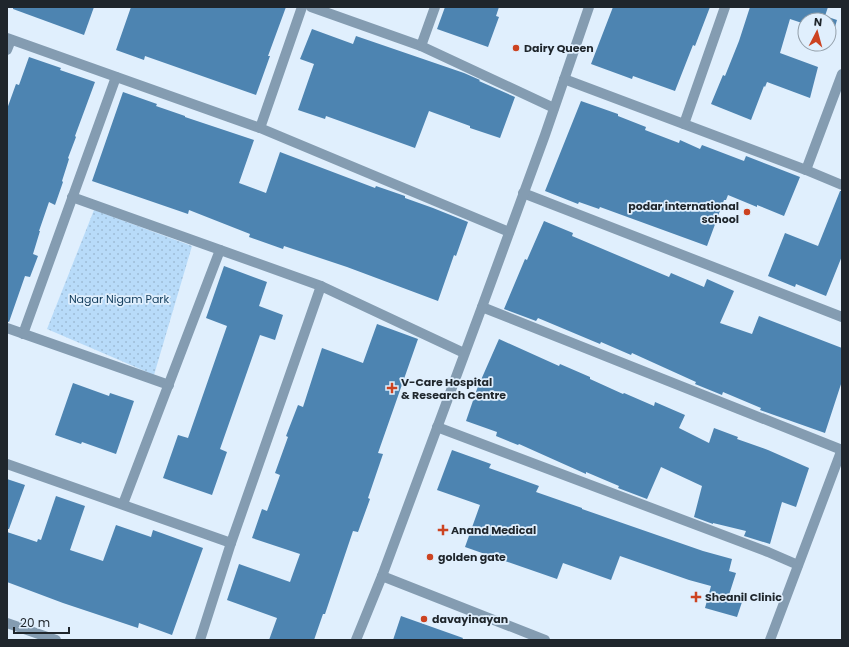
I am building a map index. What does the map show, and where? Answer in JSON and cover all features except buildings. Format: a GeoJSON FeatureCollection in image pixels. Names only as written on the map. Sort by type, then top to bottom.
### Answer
{"type":"FeatureCollection","features":[{"type":"Feature","properties":{"kind":"street"},"geometry":{"type":"LineString","coordinates":[[260,128],[302,7]]}},
{"type":"Feature","properties":{"kind":"street"},"geometry":{"type":"LineString","coordinates":[[311,7],[421,46],[554,108]]}},
{"type":"Feature","properties":{"kind":"street"},"geometry":{"type":"LineString","coordinates":[[421,46],[435,7]]}},
{"type":"Feature","properties":{"kind":"street"},"geometry":{"type":"LineString","coordinates":[[356,640],[382,576],[482,307],[590,7]]}},
{"type":"Feature","properties":{"kind":"street"},"geometry":{"type":"LineString","coordinates":[[684,124],[725,7]]}},
{"type":"Feature","properties":{"kind":"street"},"geometry":{"type":"LineString","coordinates":[[7,50],[9,39],[260,128],[509,232]]}},
{"type":"Feature","properties":{"kind":"street"},"geometry":{"type":"LineString","coordinates":[[806,170],[842,74]]}},
{"type":"Feature","properties":{"kind":"street"},"geometry":{"type":"LineString","coordinates":[[23,334],[116,77]]}},
{"type":"Feature","properties":{"kind":"street"},"geometry":{"type":"LineString","coordinates":[[564,79],[842,185]]}},
{"type":"Feature","properties":{"kind":"street"},"geometry":{"type":"LineString","coordinates":[[523,193],[842,317]]}},
{"type":"Feature","properties":{"kind":"street"},"geometry":{"type":"LineString","coordinates":[[72,197],[321,286],[464,353]]}},
{"type":"Feature","properties":{"kind":"street"},"geometry":{"type":"LineString","coordinates":[[123,504],[220,250]]}},
{"type":"Feature","properties":{"kind":"street"},"geometry":{"type":"LineString","coordinates":[[200,640],[231,543],[321,286]]}},
{"type":"Feature","properties":{"kind":"street"},"geometry":{"type":"LineString","coordinates":[[482,307],[842,450],[770,640]]}},
{"type":"Feature","properties":{"kind":"street"},"geometry":{"type":"LineString","coordinates":[[7,328],[169,385]]}},
{"type":"Feature","properties":{"kind":"street"},"geometry":{"type":"LineString","coordinates":[[437,427],[768,552],[798,565]]}},
{"type":"Feature","properties":{"kind":"street"},"geometry":{"type":"LineString","coordinates":[[7,464],[231,543]]}},
{"type":"Feature","properties":{"kind":"street"},"geometry":{"type":"LineString","coordinates":[[382,576],[545,640]]}},
{"type":"Feature","properties":{"kind":"street"},"geometry":{"type":"LineString","coordinates":[[7,623],[56,640]]}},
{"type":"Feature","properties":{"kind":"green space","name":"Nagar Nigam Park"},"geometry":{"type":"Polygon","coordinates":[[[94,210],[192,246],[154,375],[47,329],[94,210]]]}},
{"type":"Feature","properties":{"kind":"place","name":"Dairy Queen"},"geometry":{"type":"Point","coordinates":[516,48]}},
{"type":"Feature","properties":{"kind":"place","name":"podar international school"},"geometry":{"type":"Point","coordinates":[747,212]}},
{"type":"Feature","properties":{"kind":"place","name":"V-Care Hospital & Research Centre"},"geometry":{"type":"Point","coordinates":[392,388]}},
{"type":"Feature","properties":{"kind":"place","name":"Anand Medical"},"geometry":{"type":"Point","coordinates":[443,530]}},
{"type":"Feature","properties":{"kind":"place","name":"golden gate"},"geometry":{"type":"Point","coordinates":[430,557]}},
{"type":"Feature","properties":{"kind":"place","name":"Sheanil Clinic"},"geometry":{"type":"Point","coordinates":[696,597]}},
{"type":"Feature","properties":{"kind":"place","name":"davayinayan"},"geometry":{"type":"Point","coordinates":[424,619]}}]}
